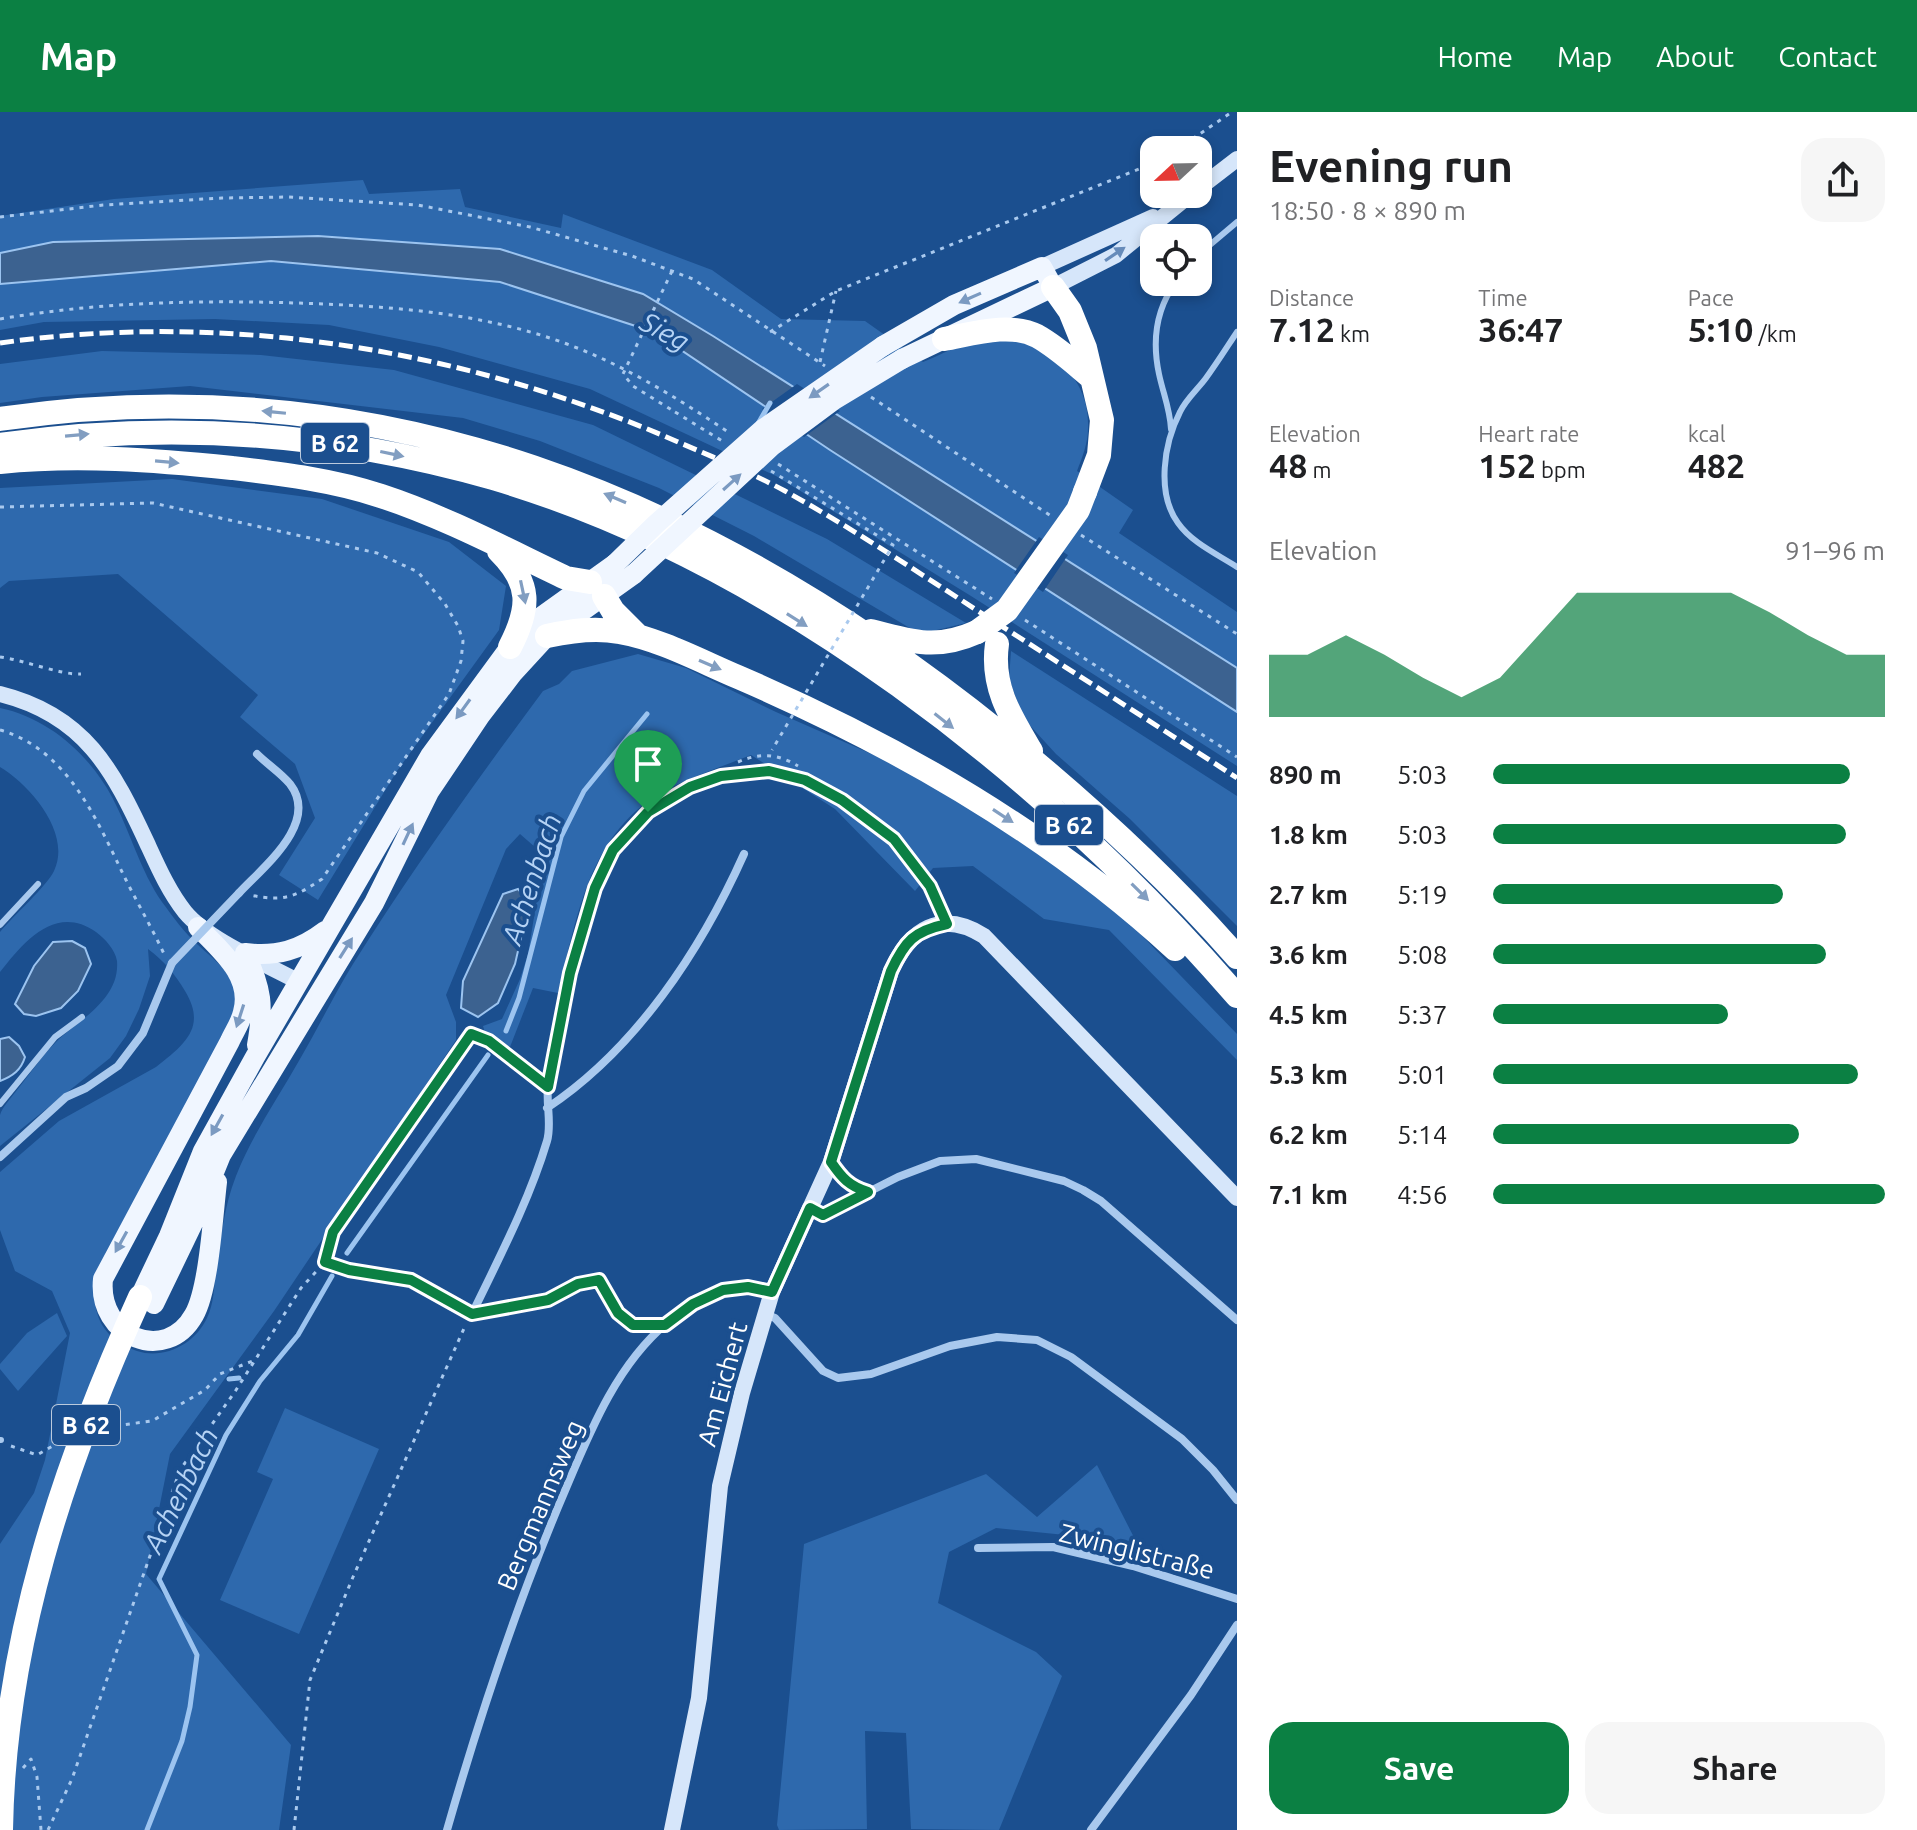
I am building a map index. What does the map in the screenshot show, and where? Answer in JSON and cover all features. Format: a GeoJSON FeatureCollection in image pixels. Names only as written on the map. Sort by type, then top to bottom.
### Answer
{"type":"FeatureCollection","features":[{"type":"Feature","properties":{"kind":"highway","name":"B 62"},"geometry":{"type":"LineString","coordinates":[[850,624],[918,644],[987,638],[1078,510],[1099,455],[1102,420],[1092,378],[1058,321],[1047,277]]}},
{"type":"Feature","properties":{"kind":"highway","name":"B 62"},"geometry":{"type":"LineString","coordinates":[[944,339],[990,331],[1035,335],[1092,378]]}},
{"type":"Feature","properties":{"kind":"highway","name":"B 62"},"geometry":{"type":"LineString","coordinates":[[0,419],[95,409],[202,407],[318,417],[434,437],[555,473],[646,511],[736,555],[850,624],[970,709],[1041,767],[1146,863],[1237,957]]}},
{"type":"Feature","properties":{"kind":"highway","name":"B 62"},"geometry":{"type":"LineString","coordinates":[[0,445],[85,434],[149,432],[204,432],[330,442],[431,462],[494,479],[549,497],[656,541],[769,602],[860,660],[937,715],[1090,844],[1170,922],[1237,996]]}},
{"type":"Feature","properties":{"kind":"highway","name":"B 62"},"geometry":{"type":"LineString","coordinates":[[0,462],[88,458],[146,460],[343,485],[400,502],[566,578],[597,589],[613,611],[638,636]]}},
{"type":"Feature","properties":{"kind":"highway","name":"B 62"},"geometry":{"type":"LineString","coordinates":[[492,543],[518,573],[526,599],[521,625],[510,647]]}},
{"type":"Feature","properties":{"kind":"highway","name":"B 62"},"geometry":{"type":"LineString","coordinates":[[547,636],[593,630],[638,636],[752,683],[926,770],[1006,817],[1113,895],[1237,1008]]}},
{"type":"Feature","properties":{"kind":"highway","name":"B 62"},"geometry":{"type":"LineString","coordinates":[[987,638],[1002,697],[1041,767]]}},
{"type":"Feature","properties":{"kind":"highway","name":"B 62"},"geometry":{"type":"LineString","coordinates":[[1,1830],[11,1701],[29,1605],[91,1409],[147,1300]]}},
{"type":"Feature","properties":{"kind":"highway","name":"B 62"},"geometry":{"type":"LineString","coordinates":[[17,1830],[27,1703],[45,1608],[90,1459],[147,1300]]}},
{"type":"Feature","properties":{"kind":"main road","name":"B 62"},"geometry":{"type":"LineString","coordinates":[[147,1300],[203,1151],[255,1057],[430,756],[510,647],[541,617],[634,574],[772,446],[834,400],[1047,277]]}},
{"type":"Feature","properties":{"kind":"main road","name":"B 62"},"geometry":{"type":"LineString","coordinates":[[147,1300],[195,1219],[221,1155],[374,903],[429,792],[513,673],[597,589],[615,564],[763,429],[883,346],[954,305],[1047,277]]}},
{"type":"Feature","properties":{"kind":"main road"},"geometry":{"type":"LineString","coordinates":[[255,1057],[263,1009],[262,994],[245,953],[279,954],[296,949],[311,942],[337,920]]}},
{"type":"Feature","properties":{"kind":"main road"},"geometry":{"type":"LineString","coordinates":[[198,927],[242,980],[245,996],[243,1012],[103,1279],[103,1304],[116,1326],[126,1333],[150,1340],[162,1339],[174,1334],[193,1318],[206,1265],[221,1155]]}},
{"type":"Feature","properties":{"kind":"main road"},"geometry":{"type":"LineString","coordinates":[[299,982],[319,993]]}},
{"type":"Feature","properties":{"kind":"street"},"geometry":{"type":"LineString","coordinates":[[1212,178],[1237,159]]}},
{"type":"Feature","properties":{"kind":"street"},"geometry":{"type":"LineString","coordinates":[[1047,277],[1116,255],[1172,208]]}},
{"type":"Feature","properties":{"kind":"street"},"geometry":{"type":"LineString","coordinates":[[0,694],[51,715],[69,727],[100,757],[124,793],[172,894],[198,927],[299,982]]}},
{"type":"Feature","properties":{"kind":"street"},"geometry":{"type":"LineString","coordinates":[[0,1157],[66,1097],[86,1088],[118,1066],[143,1033],[171,965],[288,840],[299,812],[291,785],[257,754]]}},
{"type":"Feature","properties":{"kind":"street"},"geometry":{"type":"LineString","coordinates":[[472,1314],[514,1225],[548,1138],[548,1087],[570,973],[595,888],[613,850],[648,812],[690,787],[721,776],[769,771],[805,780],[842,800],[894,839],[930,886],[947,924],[971,928],[1002,952],[1237,1198]]}},
{"type":"Feature","properties":{"kind":"street"},"geometry":{"type":"LineString","coordinates":[[547,1108],[568,1094],[633,1032],[683,964],[728,889],[744,854]]}},
{"type":"Feature","properties":{"kind":"street","name":"Am Eichert"},"geometry":{"type":"LineString","coordinates":[[672,1830],[699,1698],[720,1486],[765,1314],[831,1162],[891,971],[906,943],[918,933],[947,924]]}},
{"type":"Feature","properties":{"kind":"street"},"geometry":{"type":"LineString","coordinates":[[810,1208],[823,1215],[926,1166],[953,1158],[976,1159],[1064,1181],[1101,1201],[1237,1320]]}},
{"type":"Feature","properties":{"kind":"street"},"geometry":{"type":"LineString","coordinates":[[831,1162],[851,1187],[868,1192]]}},
{"type":"Feature","properties":{"kind":"street","name":"Bergmannsweg"},"geometry":{"type":"LineString","coordinates":[[447,1830],[479,1719],[531,1569],[579,1457],[610,1395],[635,1359],[665,1325],[693,1304],[723,1290],[748,1287],[772,1292]]}},
{"type":"Feature","properties":{"kind":"street"},"geometry":{"type":"LineString","coordinates":[[765,1314],[775,1318],[823,1371],[838,1378],[871,1374],[950,1346],[997,1337],[1037,1340],[1071,1357],[1182,1439],[1237,1500]]}},
{"type":"Feature","properties":{"kind":"street","name":"Zwinglistraße"},"geometry":{"type":"LineString","coordinates":[[978,1548],[1053,1547],[1133,1566],[1237,1599]]}},
{"type":"Feature","properties":{"kind":"street"},"geometry":{"type":"LineString","coordinates":[[1091,1830],[1191,1695],[1237,1625]]}},
{"type":"Feature","properties":{"kind":"lane"},"geometry":{"type":"LineString","coordinates":[[1212,243],[1237,222]]}},
{"type":"Feature","properties":{"kind":"lane"},"geometry":{"type":"LineString","coordinates":[[1168,296],[1161,307],[1155,348],[1170,409],[1171,433]]}},
{"type":"Feature","properties":{"kind":"lane"},"geometry":{"type":"LineString","coordinates":[[1237,332],[1181,409],[1171,433],[1165,489],[1177,522],[1189,536],[1237,567]]}},
{"type":"Feature","properties":{"kind":"lane"},"geometry":{"type":"LineString","coordinates":[[0,925],[38,884]]}},
{"type":"Feature","properties":{"kind":"lane"},"geometry":{"type":"LineString","coordinates":[[0,1104],[55,1037],[82,1017]]}},
{"type":"Feature","properties":{"kind":"path"},"geometry":{"type":"LineString","coordinates":[[1197,136],[1232,112]]}},
{"type":"Feature","properties":{"kind":"path"},"geometry":{"type":"LineString","coordinates":[[770,332],[836,291],[1140,169]]}},
{"type":"Feature","properties":{"kind":"path"},"geometry":{"type":"LineString","coordinates":[[0,217],[103,205],[235,197],[418,205],[530,227],[693,279],[832,371]]}},
{"type":"Feature","properties":{"kind":"path"},"geometry":{"type":"LineString","coordinates":[[672,271],[623,374],[633,386],[729,445]]}},
{"type":"Feature","properties":{"kind":"path"},"geometry":{"type":"LineString","coordinates":[[820,362],[836,291]]}},
{"type":"Feature","properties":{"kind":"path"},"geometry":{"type":"LineString","coordinates":[[0,319],[144,302],[222,301],[400,308],[518,329],[566,344],[625,369],[677,398],[737,438]]}},
{"type":"Feature","properties":{"kind":"path"},"geometry":{"type":"LineString","coordinates":[[870,396],[1057,519]]}},
{"type":"Feature","properties":{"kind":"path"},"geometry":{"type":"LineString","coordinates":[[773,461],[1237,757]]}},
{"type":"Feature","properties":{"kind":"path"},"geometry":{"type":"LineString","coordinates":[[770,470],[893,545],[771,752]]}},
{"type":"Feature","properties":{"kind":"path"},"geometry":{"type":"LineString","coordinates":[[0,507],[153,503],[377,553],[418,572],[445,604],[463,641],[461,661],[449,694],[322,879],[295,897],[269,899],[239,893]]}},
{"type":"Feature","properties":{"kind":"path"},"geometry":{"type":"LineString","coordinates":[[1069,528],[1237,634]]}},
{"type":"Feature","properties":{"kind":"path"},"geometry":{"type":"LineString","coordinates":[[0,657],[81,674]]}},
{"type":"Feature","properties":{"kind":"path"},"geometry":{"type":"LineString","coordinates":[[0,730],[32,745],[68,776],[87,803],[171,965]]}},
{"type":"Feature","properties":{"kind":"path"},"geometry":{"type":"LineString","coordinates":[[48,1830],[72,1779],[180,1470],[301,1288],[325,1262],[333,1232],[471,1034],[489,1041],[548,1087]]}},
{"type":"Feature","properties":{"kind":"path"},"geometry":{"type":"LineString","coordinates":[[325,1262],[349,1270],[411,1280],[472,1314],[548,1300],[578,1284],[599,1280],[618,1313],[633,1325],[665,1325]]}},
{"type":"Feature","properties":{"kind":"path"},"geometry":{"type":"LineString","coordinates":[[294,1830],[310,1680],[472,1314]]}},
{"type":"Feature","properties":{"kind":"path"},"geometry":{"type":"LineString","coordinates":[[105,1428],[152,1421],[205,1390],[220,1374],[255,1360]]}},
{"type":"Feature","properties":{"kind":"path"},"geometry":{"type":"LineString","coordinates":[[19,1451],[37,1455],[64,1439]]}},
{"type":"Feature","properties":{"kind":"path"},"geometry":{"type":"LineString","coordinates":[[16,1777],[31,1759],[37,1777],[41,1830]]}},
{"type":"Feature","properties":{"kind":"shaded area"},"geometry":{"type":"Polygon","coordinates":[[[363,180],[369,194],[460,189],[465,207],[561,228],[563,214],[712,270],[781,319],[865,321],[923,362],[975,341],[1017,341],[1037,347],[1069,371],[1080,388],[1088,429],[1077,471],[1133,510],[1119,533],[1237,612],[1237,668],[643,294],[500,249],[318,236],[53,242],[0,253],[0,216],[114,199],[363,180]]]}},
{"type":"Feature","properties":{"kind":"shaded area"},"geometry":{"type":"Polygon","coordinates":[[[271,261],[500,282],[654,332],[830,450],[1237,712],[1237,766],[776,476],[590,389],[439,347],[329,325],[215,319],[44,322],[0,330],[0,284],[271,261]]]}},
{"type":"Feature","properties":{"kind":"shaded area"},"geometry":{"type":"Polygon","coordinates":[[[102,351],[261,355],[394,370],[593,425],[827,539],[966,623],[920,634],[754,536],[659,488],[540,441],[463,418],[190,386],[0,403],[0,364],[102,351]]]}},
{"type":"Feature","properties":{"kind":"shaded area"},"geometry":{"type":"Polygon","coordinates":[[[172,479],[322,499],[449,542],[506,586],[499,630],[397,771],[318,900],[279,875],[315,818],[295,764],[240,717],[258,695],[118,574],[9,581],[0,588],[0,488],[172,479]]]}},
{"type":"Feature","properties":{"kind":"shaded area"},"geometry":{"type":"Polygon","coordinates":[[[1011,651],[1237,796],[1237,926],[1130,819],[1056,754],[1024,719],[1009,679],[1011,651]]]}},
{"type":"Feature","properties":{"kind":"shaded area"},"geometry":{"type":"Polygon","coordinates":[[[638,654],[686,668],[883,759],[951,795],[1059,868],[1123,916],[1237,1034],[1237,1060],[1109,930],[1044,919],[973,866],[933,868],[915,891],[835,809],[751,755],[670,788],[643,805],[621,826],[591,876],[558,993],[533,988],[510,1047],[486,1036],[483,1026],[502,1019],[528,954],[536,905],[524,881],[543,854],[520,834],[506,849],[446,995],[456,1022],[456,1040],[274,1311],[170,1454],[146,1574],[291,1745],[279,1830],[0,1830],[0,1544],[34,1493],[45,1460],[70,1333],[52,1291],[15,1271],[0,1230],[0,1172],[59,1121],[166,1059],[190,1034],[194,1015],[177,979],[148,949],[150,976],[139,1009],[126,1036],[110,1058],[0,1146],[0,1115],[3,1109],[51,1048],[105,998],[116,975],[117,961],[109,945],[96,932],[81,924],[67,922],[41,930],[19,949],[0,972],[0,932],[50,877],[58,856],[53,826],[45,812],[24,786],[0,767],[0,708],[35,720],[50,729],[92,766],[112,797],[147,877],[162,902],[188,934],[222,967],[235,991],[227,1032],[106,1252],[96,1282],[96,1310],[109,1334],[137,1351],[158,1353],[178,1348],[187,1342],[207,1318],[226,1211],[242,1161],[346,976],[422,860],[543,691],[559,684],[572,671],[638,654]]]}},
{"type":"Feature","properties":{"kind":"shaded area"},"geometry":{"type":"Polygon","coordinates":[[[57,1313],[67,1336],[18,1391],[0,1369],[0,1364],[27,1333],[57,1313]]]}},
{"type":"Feature","properties":{"kind":"shaded area"},"geometry":{"type":"Polygon","coordinates":[[[285,1408],[379,1449],[299,1634],[220,1600],[273,1479],[257,1472],[285,1408]]]}},
{"type":"Feature","properties":{"kind":"shaded area"},"geometry":{"type":"Polygon","coordinates":[[[1097,1465],[1142,1553],[1065,1535],[996,1528],[949,1552],[938,1603],[1036,1652],[1062,1676],[999,1830],[911,1829],[906,1733],[865,1731],[867,1829],[779,1830],[777,1825],[804,1544],[986,1474],[1037,1517],[1097,1465]]]}},
{"type":"Feature","properties":{"kind":"water","name":"Sieg"},"geometry":{"type":"Polygon","coordinates":[[[318,236],[500,249],[643,294],[1237,668],[1237,712],[830,450],[654,332],[500,282],[271,261],[0,284],[0,253],[53,242],[318,236]]]}},
{"type":"Feature","properties":{"kind":"water"},"geometry":{"type":"Polygon","coordinates":[[[518,889],[529,903],[515,964],[498,1003],[478,1017],[461,1008],[463,981],[503,894],[518,889]]]}},
{"type":"Feature","properties":{"kind":"water"},"geometry":{"type":"Polygon","coordinates":[[[72,941],[85,948],[91,964],[78,991],[61,1008],[36,1016],[24,1014],[15,1004],[34,966],[53,942],[72,941]]]}},
{"type":"Feature","properties":{"kind":"water"},"geometry":{"type":"Polygon","coordinates":[[[9,1037],[25,1057],[16,1072],[0,1081],[0,1039],[9,1037]]]}},
{"type":"Feature","properties":{"kind":"pier"},"geometry":{"type":"Polygon","coordinates":[[[797,384],[840,411],[804,437],[762,409],[797,384]]]}},
{"type":"Feature","properties":{"kind":"pier"},"geometry":{"type":"Polygon","coordinates":[[[1039,537],[1068,555],[1043,592],[1014,573],[1039,537]]]}},
{"type":"Feature","properties":{"kind":"waterway","name":"Achenbach"},"geometry":{"type":"LineString","coordinates":[[759,422],[770,403]]}},
{"type":"Feature","properties":{"kind":"waterway","name":"Achenbach"},"geometry":{"type":"LineString","coordinates":[[506,1031],[519,998],[561,837],[584,791],[647,714]]}},
{"type":"Feature","properties":{"kind":"waterway","name":"Achenbach"},"geometry":{"type":"LineString","coordinates":[[347,1253],[488,1055]]}},
{"type":"Feature","properties":{"kind":"waterway","name":"Achenbach"},"geometry":{"type":"LineString","coordinates":[[147,1830],[182,1741],[197,1655],[159,1579],[226,1435],[260,1381],[298,1335],[332,1276]]}},
{"type":"Feature","properties":{"kind":"waterway"},"geometry":{"type":"LineString","coordinates":[[229,1379],[239,1378]]}},
{"type":"Feature","properties":{"kind":"railway"},"geometry":{"type":"LineString","coordinates":[[0,343],[84,334],[169,332],[253,335],[337,344],[420,359],[502,379],[583,405],[724,462],[809,505],[1237,778]]}},
{"type":"Feature","properties":{"kind":"route"},"geometry":{"type":"LineString","coordinates":[[769,771],[805,780],[842,800],[894,839],[930,886],[947,924],[918,933],[899,954],[831,1162],[851,1187],[868,1192],[823,1215],[810,1208],[772,1292],[748,1287],[723,1290],[693,1304],[665,1325],[633,1325],[618,1313],[599,1280],[578,1284],[548,1300],[472,1314],[411,1280],[349,1270],[325,1262],[333,1232],[471,1034],[489,1041],[548,1087],[570,973],[595,888],[613,850],[648,812],[690,787],[721,776],[769,771]]}}]}
